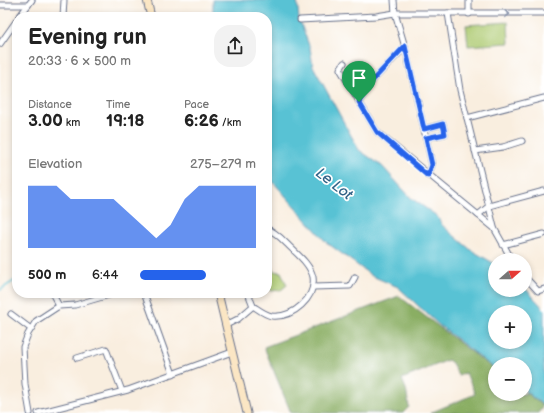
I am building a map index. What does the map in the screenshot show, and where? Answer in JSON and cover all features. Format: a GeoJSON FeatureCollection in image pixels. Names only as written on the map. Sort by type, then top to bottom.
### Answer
{"type":"FeatureCollection","features":[{"type":"Feature","properties":{"kind":"main road"},"geometry":{"type":"LineString","coordinates":[[147,0],[150,12]]}},
{"type":"Feature","properties":{"kind":"main road"},"geometry":{"type":"LineString","coordinates":[[219,298],[247,413]]}},
{"type":"Feature","properties":{"kind":"street"},"geometry":{"type":"LineString","coordinates":[[24,12],[32,0]]}},
{"type":"Feature","properties":{"kind":"street"},"geometry":{"type":"LineString","coordinates":[[63,12],[64,0]]}},
{"type":"Feature","properties":{"kind":"street"},"geometry":{"type":"LineString","coordinates":[[394,0],[395,13],[405,46],[432,165],[428,176]]}},
{"type":"Feature","properties":{"kind":"street"},"geometry":{"type":"LineString","coordinates":[[469,0],[469,14]]}},
{"type":"Feature","properties":{"kind":"street"},"geometry":{"type":"LineString","coordinates":[[0,5],[28,6]]}},
{"type":"Feature","properties":{"kind":"street"},"geometry":{"type":"LineString","coordinates":[[300,20],[376,16],[395,13],[544,13]]}},
{"type":"Feature","properties":{"kind":"street"},"geometry":{"type":"LineString","coordinates":[[448,14],[460,90],[494,228],[508,253]]}},
{"type":"Feature","properties":{"kind":"street"},"geometry":{"type":"LineString","coordinates":[[0,44],[12,27]]}},
{"type":"Feature","properties":{"kind":"street"},"geometry":{"type":"LineString","coordinates":[[359,102],[371,82],[405,46]]}},
{"type":"Feature","properties":{"kind":"street"},"geometry":{"type":"LineString","coordinates":[[344,63],[340,69],[377,132],[428,176],[494,228]]}},
{"type":"Feature","properties":{"kind":"street"},"geometry":{"type":"LineString","coordinates":[[467,118],[544,98]]}},
{"type":"Feature","properties":{"kind":"street"},"geometry":{"type":"LineString","coordinates":[[424,129],[443,124],[445,134],[426,138]]}},
{"type":"Feature","properties":{"kind":"street"},"geometry":{"type":"LineString","coordinates":[[475,151],[503,147],[522,141]]}},
{"type":"Feature","properties":{"kind":"street"},"geometry":{"type":"LineString","coordinates":[[478,215],[489,206],[544,191]]}},
{"type":"Feature","properties":{"kind":"street"},"geometry":{"type":"LineString","coordinates":[[250,298],[253,306],[270,316],[282,315],[296,309],[308,300],[313,287],[312,276],[305,261],[272,232]]}},
{"type":"Feature","properties":{"kind":"street"},"geometry":{"type":"LineString","coordinates":[[503,245],[544,234]]}},
{"type":"Feature","properties":{"kind":"street"},"geometry":{"type":"LineString","coordinates":[[313,287],[350,286],[356,277]]}},
{"type":"Feature","properties":{"kind":"street"},"geometry":{"type":"LineString","coordinates":[[532,285],[538,291],[544,289]]}},
{"type":"Feature","properties":{"kind":"street"},"geometry":{"type":"LineString","coordinates":[[55,298],[59,306]]}},
{"type":"Feature","properties":{"kind":"street"},"geometry":{"type":"LineString","coordinates":[[30,413],[25,384],[23,347],[31,329],[36,321],[59,306],[75,305],[99,298]]}},
{"type":"Feature","properties":{"kind":"street"},"geometry":{"type":"LineString","coordinates":[[146,298],[173,374]]}},
{"type":"Feature","properties":{"kind":"street"},"geometry":{"type":"LineString","coordinates":[[226,325],[238,319],[253,306]]}},
{"type":"Feature","properties":{"kind":"street"},"geometry":{"type":"LineString","coordinates":[[11,314],[31,329]]}},
{"type":"Feature","properties":{"kind":"street"},"geometry":{"type":"LineString","coordinates":[[77,358],[106,349],[122,391]]}},
{"type":"Feature","properties":{"kind":"street"},"geometry":{"type":"LineString","coordinates":[[38,413],[122,391],[232,352]]}},
{"type":"Feature","properties":{"kind":"green space"},"geometry":{"type":"Polygon","coordinates":[[[508,22],[509,43],[468,46],[466,25],[508,22]]]}},
{"type":"Feature","properties":{"kind":"green space"},"geometry":{"type":"Polygon","coordinates":[[[272,266],[274,271],[281,272],[287,285],[281,290],[272,291],[272,266]]]}},
{"type":"Feature","properties":{"kind":"green space"},"geometry":{"type":"Polygon","coordinates":[[[399,296],[488,365],[488,401],[532,401],[532,397],[543,406],[538,413],[430,413],[475,394],[466,373],[458,375],[452,363],[448,360],[402,379],[406,389],[409,407],[403,413],[291,413],[264,347],[399,296]]]}},
{"type":"Feature","properties":{"kind":"water","name":"Le Lot"},"geometry":{"type":"Polygon","coordinates":[[[213,0],[297,0],[299,19],[310,48],[313,66],[359,150],[382,166],[411,198],[437,216],[442,225],[471,250],[488,260],[488,297],[532,297],[532,296],[544,309],[544,406],[532,397],[532,357],[488,357],[488,364],[439,325],[398,287],[372,276],[326,242],[272,181],[272,12],[213,12],[213,0]]]}},
{"type":"Feature","properties":{"kind":"waterway"},"geometry":{"type":"LineString","coordinates":[[0,290],[12,282]]}},
{"type":"Feature","properties":{"kind":"route"},"geometry":{"type":"LineString","coordinates":[[405,46],[424,129],[443,124],[445,134],[426,138],[432,165],[428,176],[377,132],[359,102],[371,82],[405,46]]}}]}
